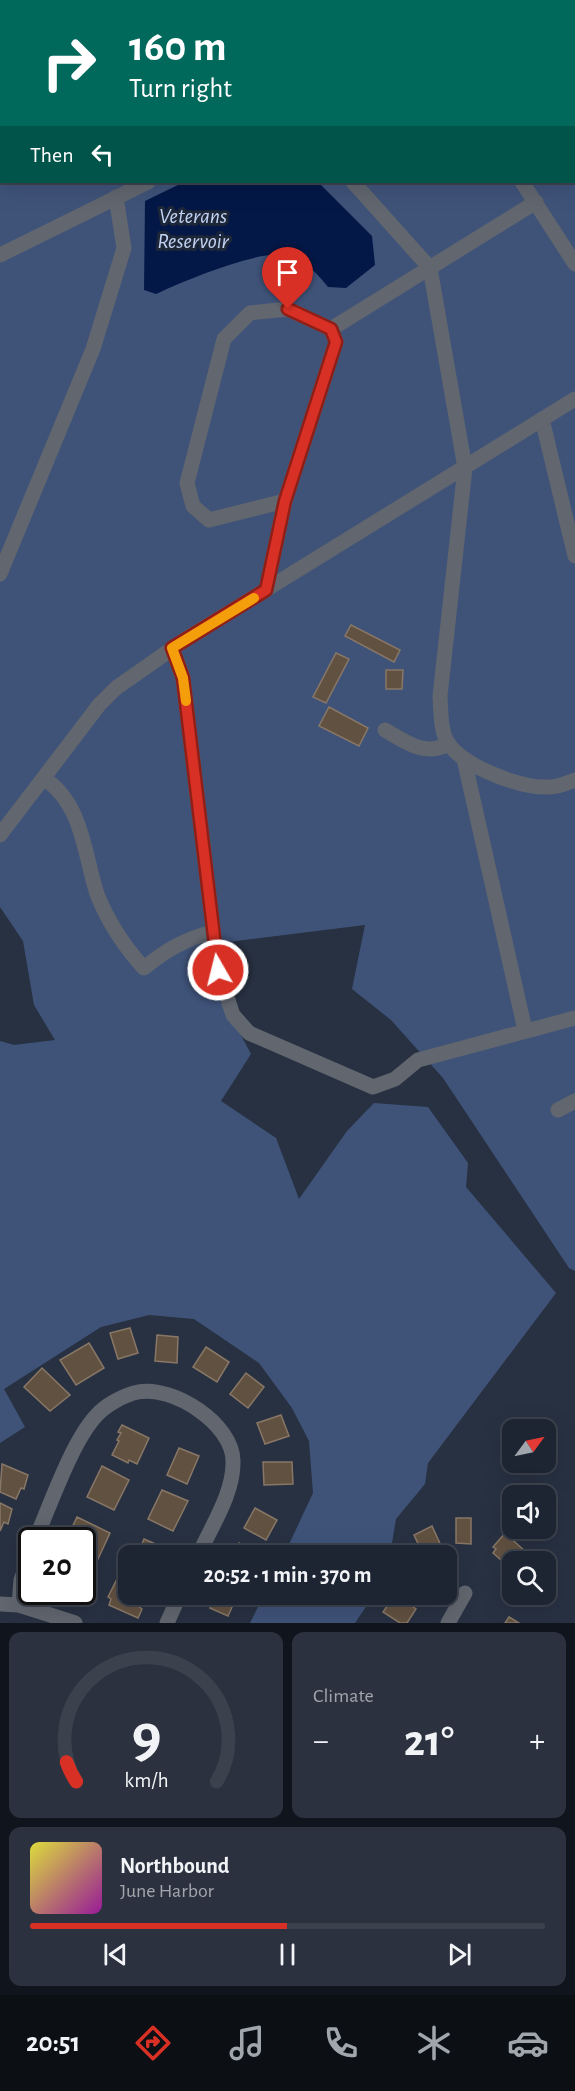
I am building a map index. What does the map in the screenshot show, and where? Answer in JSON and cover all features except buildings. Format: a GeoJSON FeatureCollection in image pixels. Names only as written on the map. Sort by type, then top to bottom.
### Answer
{"type":"FeatureCollection","features":[{"type":"Feature","properties":{"kind":"street"},"geometry":{"type":"LineString","coordinates":[[0,255],[146,183]]}},
{"type":"Feature","properties":{"kind":"street"},"geometry":{"type":"LineString","coordinates":[[354,183],[430,268],[465,468],[440,696],[442,722],[448,744],[464,759],[487,771],[520,783],[555,787],[575,780]]}},
{"type":"Feature","properties":{"kind":"street"},"geometry":{"type":"LineString","coordinates":[[523,183],[575,264]]}},
{"type":"Feature","properties":{"kind":"street"},"geometry":{"type":"LineString","coordinates":[[0,574],[93,349],[107,304],[124,248],[116,197]]}},
{"type":"Feature","properties":{"kind":"street"},"geometry":{"type":"LineString","coordinates":[[331,329],[536,202]]}},
{"type":"Feature","properties":{"kind":"street"},"geometry":{"type":"LineString","coordinates":[[266,590],[285,501],[336,342],[331,329],[288,309],[250,313],[224,339],[187,483],[193,506],[209,520],[285,501]]}},
{"type":"Feature","properties":{"kind":"street"},"geometry":{"type":"LineString","coordinates":[[0,835],[45,779],[99,705],[116,688],[172,648],[575,399]]}},
{"type":"Feature","properties":{"kind":"street"},"geometry":{"type":"LineString","coordinates":[[542,419],[575,556]]}},
{"type":"Feature","properties":{"kind":"street"},"geometry":{"type":"LineString","coordinates":[[172,648],[183,678],[218,970],[233,1015],[249,1033],[373,1087],[395,1080],[418,1060],[575,1018]]}},
{"type":"Feature","properties":{"kind":"street"},"geometry":{"type":"LineString","coordinates":[[385,730],[425,749],[436,751],[448,744]]}},
{"type":"Feature","properties":{"kind":"street"},"geometry":{"type":"LineString","coordinates":[[464,759],[525,1030]]}},
{"type":"Feature","properties":{"kind":"street"},"geometry":{"type":"LineString","coordinates":[[45,779],[56,786],[69,804],[81,831],[98,895],[128,951],[144,968],[170,947],[192,937],[213,932]]}},
{"type":"Feature","properties":{"kind":"street"},"geometry":{"type":"LineString","coordinates":[[558,1110],[575,1101]]}},
{"type":"Feature","properties":{"kind":"street"},"geometry":{"type":"LineString","coordinates":[[41,1527],[73,1454],[94,1418],[122,1398],[139,1392],[153,1392],[169,1396],[207,1415],[216,1424],[231,1449],[232,1468],[226,1494],[203,1545]]}},
{"type":"Feature","properties":{"kind":"street"},"geometry":{"type":"LineString","coordinates":[[448,1623],[465,1593]]}},
{"type":"Feature","properties":{"kind":"street"},"geometry":{"type":"LineString","coordinates":[[0,1604],[18,1605]]}},
{"type":"Feature","properties":{"kind":"street"},"geometry":{"type":"LineString","coordinates":[[19,1605],[75,1623]]}},
{"type":"Feature","properties":{"kind":"street"},"geometry":{"type":"LineString","coordinates":[[166,1623],[175,1605]]}},
{"type":"Feature","properties":{"kind":"shaded area"},"geometry":{"type":"Polygon","coordinates":[[[0,183],[575,183],[575,1271],[569,1268],[443,1078],[391,1020],[352,989],[365,925],[204,945],[214,985],[251,1054],[221,1101],[276,1138],[299,1199],[347,1131],[374,1103],[428,1107],[468,1163],[466,1187],[556,1293],[428,1463],[425,1484],[396,1519],[392,1545],[289,1545],[313,1493],[309,1441],[292,1408],[259,1363],[194,1319],[149,1315],[101,1327],[4,1389],[25,1427],[0,1443],[0,1041],[14,1045],[55,1040],[34,1005],[23,941],[0,907],[0,183]]]}},
{"type":"Feature","properties":{"kind":"shaded area"},"geometry":{"type":"Polygon","coordinates":[[[259,1605],[367,1605],[355,1623],[250,1623],[259,1605]]]}},
{"type":"Feature","properties":{"kind":"water","name":"Veterans Reservoir"},"geometry":{"type":"Polygon","coordinates":[[[182,183],[319,183],[372,236],[375,265],[346,288],[328,287],[317,274],[294,256],[282,254],[265,256],[225,266],[156,294],[144,290],[145,201],[182,183]]]}},
{"type":"Feature","properties":{"kind":"slow traffic"},"geometry":{"type":"LineString","coordinates":[[186,701],[183,678],[172,648],[254,598]]}},
{"type":"Feature","properties":{"kind":"route"},"geometry":{"type":"LineString","coordinates":[[218,970],[183,678],[172,648],[266,590],[285,501],[336,342],[331,329],[288,309]]}}]}
